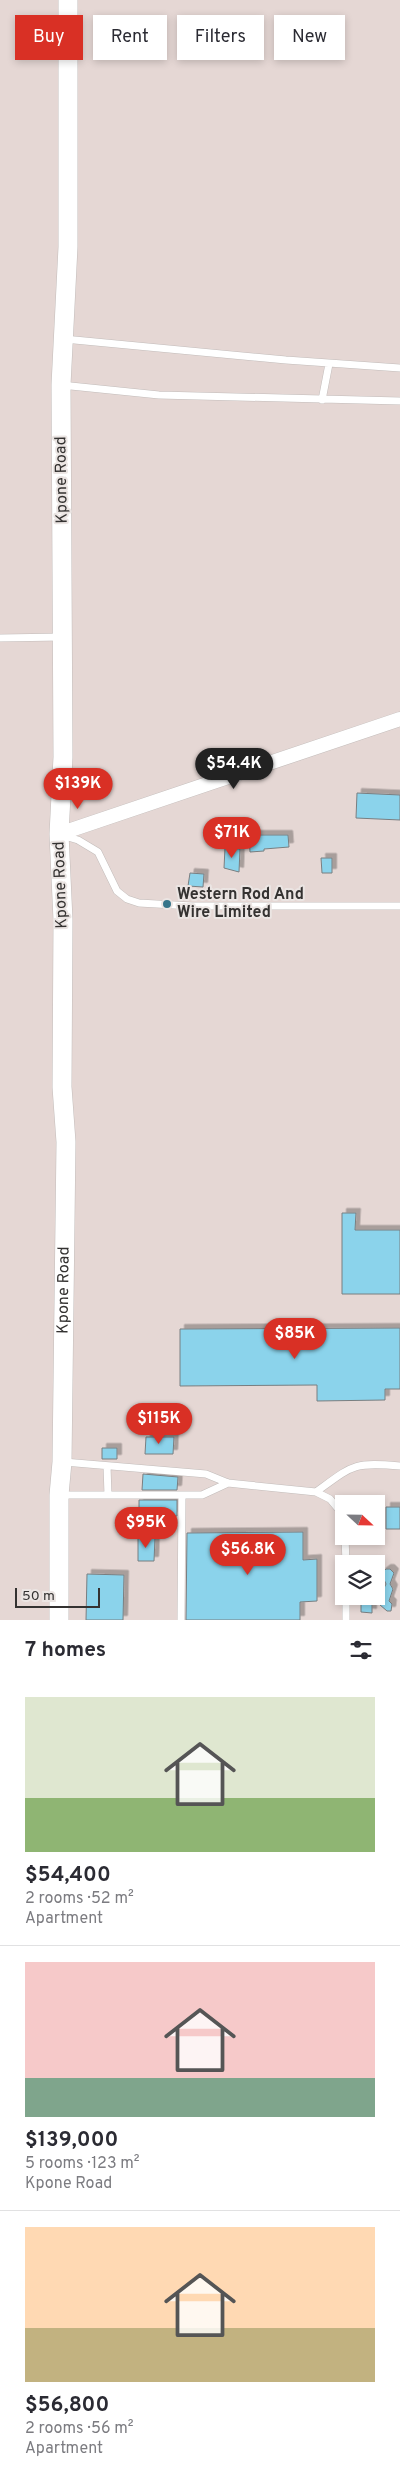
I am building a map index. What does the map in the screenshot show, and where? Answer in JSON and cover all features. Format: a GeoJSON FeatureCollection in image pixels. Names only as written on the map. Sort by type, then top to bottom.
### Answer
{"type":"FeatureCollection","features":[{"type":"Feature","properties":{"kind":"main road","name":"Kpone Road"},"geometry":{"type":"LineString","coordinates":[[59,1620],[59,1495],[62,1462],[66,1142],[62,1087],[62,920],[59,834],[64,757],[61,385],[68,246],[68,0]]}},
{"type":"Feature","properties":{"kind":"street"},"geometry":{"type":"LineString","coordinates":[[59,834],[400,718]]}},
{"type":"Feature","properties":{"kind":"lane"},"geometry":{"type":"LineString","coordinates":[[63,339],[329,364],[400,368]]}},
{"type":"Feature","properties":{"kind":"lane"},"geometry":{"type":"LineString","coordinates":[[322,400],[329,364]]}},
{"type":"Feature","properties":{"kind":"lane"},"geometry":{"type":"LineString","coordinates":[[61,385],[159,395],[400,401]]}},
{"type":"Feature","properties":{"kind":"lane"},"geometry":{"type":"LineString","coordinates":[[0,638],[62,637]]}},
{"type":"Feature","properties":{"kind":"lane"},"geometry":{"type":"LineString","coordinates":[[59,834],[78,840],[98,852],[117,891],[128,899],[139,903],[192,906],[400,906]]}},
{"type":"Feature","properties":{"kind":"lane"},"geometry":{"type":"LineString","coordinates":[[62,1462],[206,1474],[228,1483],[316,1492],[330,1499],[335,1505]]}},
{"type":"Feature","properties":{"kind":"lane"},"geometry":{"type":"LineString","coordinates":[[316,1492],[349,1468],[359,1465],[400,1466]]}},
{"type":"Feature","properties":{"kind":"lane"},"geometry":{"type":"LineString","coordinates":[[107,1466],[108,1495]]}},
{"type":"Feature","properties":{"kind":"lane"},"geometry":{"type":"LineString","coordinates":[[59,1495],[202,1495],[228,1483]]}},
{"type":"Feature","properties":{"kind":"lane"},"geometry":{"type":"LineString","coordinates":[[181,1620],[182,1496]]}},
{"type":"Feature","properties":{"kind":"lane"},"geometry":{"type":"LineString","coordinates":[[346,1605],[346,1620]]}},
{"type":"Feature","properties":{"kind":"shaded area"},"geometry":{"type":"Polygon","coordinates":[[[0,0],[400,0],[400,1620],[0,1620],[0,0]]]}},
{"type":"Feature","properties":{"kind":"building"},"geometry":{"type":"Polygon","coordinates":[[[357,793],[400,795],[400,820],[356,818],[357,793]]]}},
{"type":"Feature","properties":{"kind":"building"},"geometry":{"type":"Polygon","coordinates":[[[249,835],[288,835],[289,847],[250,852],[249,835]]]}},
{"type":"Feature","properties":{"kind":"building"},"geometry":{"type":"Polygon","coordinates":[[[225,848],[240,849],[239,872],[224,868],[225,848]]]}},
{"type":"Feature","properties":{"kind":"building"},"geometry":{"type":"Polygon","coordinates":[[[321,858],[332,858],[332,873],[322,873],[321,858]]]}},
{"type":"Feature","properties":{"kind":"building"},"geometry":{"type":"Polygon","coordinates":[[[190,873],[204,874],[203,887],[188,886],[190,873]]]}},
{"type":"Feature","properties":{"kind":"building"},"geometry":{"type":"Polygon","coordinates":[[[342,1213],[356,1213],[355,1230],[400,1230],[400,1294],[342,1294],[342,1213]]]}},
{"type":"Feature","properties":{"kind":"building"},"geometry":{"type":"Polygon","coordinates":[[[400,1328],[400,1389],[385,1389],[385,1400],[317,1401],[317,1385],[180,1386],[180,1329],[400,1328]]]}},
{"type":"Feature","properties":{"kind":"building"},"geometry":{"type":"Polygon","coordinates":[[[146,1437],[174,1437],[173,1454],[145,1454],[146,1437]]]}},
{"type":"Feature","properties":{"kind":"building"},"geometry":{"type":"Polygon","coordinates":[[[102,1448],[117,1448],[117,1459],[102,1459],[102,1448]]]}},
{"type":"Feature","properties":{"kind":"building"},"geometry":{"type":"Polygon","coordinates":[[[143,1474],[178,1477],[177,1490],[142,1490],[143,1474]]]}},
{"type":"Feature","properties":{"kind":"building"},"geometry":{"type":"Polygon","coordinates":[[[139,1500],[177,1500],[177,1516],[139,1517],[139,1500]]]}},
{"type":"Feature","properties":{"kind":"building"},"geometry":{"type":"Polygon","coordinates":[[[386,1507],[400,1507],[400,1529],[386,1529],[386,1507]]]}},
{"type":"Feature","properties":{"kind":"building"},"geometry":{"type":"Polygon","coordinates":[[[303,1532],[303,1560],[317,1559],[317,1601],[300,1602],[300,1620],[186,1620],[187,1533],[303,1532]]]}},
{"type":"Feature","properties":{"kind":"building"},"geometry":{"type":"Polygon","coordinates":[[[138,1538],[155,1538],[154,1561],[138,1561],[138,1538]]]}},
{"type":"Feature","properties":{"kind":"building"},"geometry":{"type":"Polygon","coordinates":[[[390,1569],[394,1573],[390,1584],[393,1589],[389,1601],[392,1604],[391,1611],[387,1611],[380,1605],[385,1605],[385,1570],[390,1569]]]}},
{"type":"Feature","properties":{"kind":"building"},"geometry":{"type":"Polygon","coordinates":[[[87,1574],[124,1575],[123,1620],[86,1620],[87,1574]]]}},
{"type":"Feature","properties":{"kind":"building"},"geometry":{"type":"Polygon","coordinates":[[[361,1605],[372,1605],[372,1613],[361,1612],[361,1605]]]}},
{"type":"Feature","properties":{"kind":"place","name":"Western Rod And Wire Limited"},"geometry":{"type":"Point","coordinates":[167,904]}}]}
